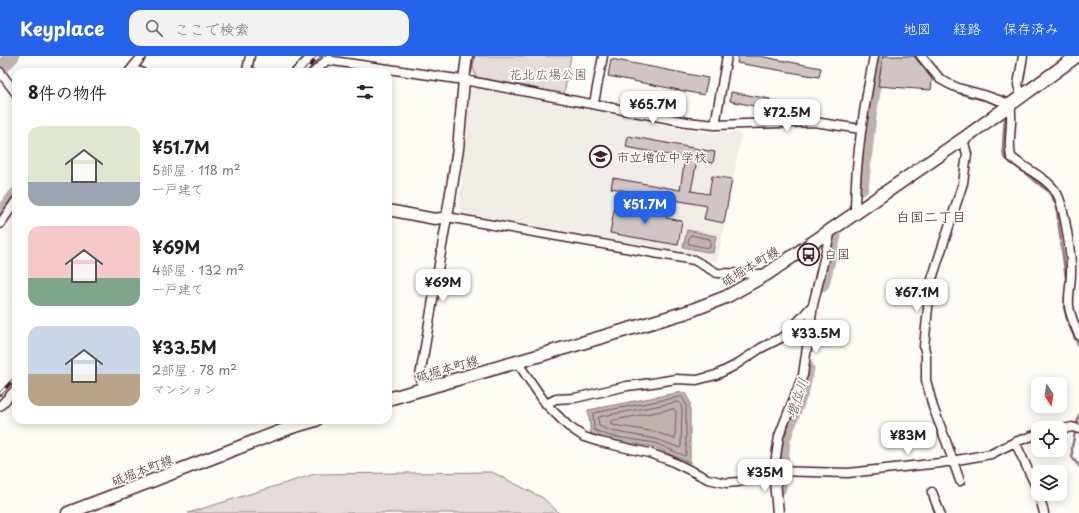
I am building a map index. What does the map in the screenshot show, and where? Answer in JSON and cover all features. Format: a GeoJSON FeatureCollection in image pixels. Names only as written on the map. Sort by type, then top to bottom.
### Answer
{"type":"FeatureCollection","features":[{"type":"Feature","properties":{"kind":"main road","name":"砥堀本町線"},"geometry":{"type":"LineString","coordinates":[[392,398],[700,308],[726,297],[767,274],[855,214],[963,139],[1076,56]]}},
{"type":"Feature","properties":{"kind":"main road","name":"砥堀本町線"},"geometry":{"type":"LineString","coordinates":[[68,513],[302,424]]}},
{"type":"Feature","properties":{"kind":"street"},"geometry":{"type":"LineString","coordinates":[[132,68],[142,56]]}},
{"type":"Feature","properties":{"kind":"street"},"geometry":{"type":"LineString","coordinates":[[248,68],[250,56]]}},
{"type":"Feature","properties":{"kind":"street"},"geometry":{"type":"LineString","coordinates":[[300,68],[312,56]]}},
{"type":"Feature","properties":{"kind":"street"},"geometry":{"type":"LineString","coordinates":[[423,389],[420,376],[458,149],[467,56]]}},
{"type":"Feature","properties":{"kind":"street"},"geometry":{"type":"LineString","coordinates":[[594,104],[603,56]]}},
{"type":"Feature","properties":{"kind":"street"},"geometry":{"type":"LineString","coordinates":[[715,125],[727,56]]}},
{"type":"Feature","properties":{"kind":"street"},"geometry":{"type":"LineString","coordinates":[[855,214],[855,191],[860,128],[874,56]]}},
{"type":"Feature","properties":{"kind":"street"},"geometry":{"type":"LineString","coordinates":[[921,56],[940,79],[949,84],[1010,104],[1012,114],[1009,140],[1011,157],[1049,184],[1057,192],[1066,224],[1075,272],[1069,306],[1073,322],[1079,335]]}},
{"type":"Feature","properties":{"kind":"street"},"geometry":{"type":"LineString","coordinates":[[1022,95],[1018,85],[1024,56]]}},
{"type":"Feature","properties":{"kind":"street"},"geometry":{"type":"LineString","coordinates":[[318,68],[328,58],[390,68]]}},
{"type":"Feature","properties":{"kind":"street"},"geometry":{"type":"LineString","coordinates":[[392,68],[464,80],[687,122],[715,125],[814,122],[860,128]]}},
{"type":"Feature","properties":{"kind":"street"},"geometry":{"type":"LineString","coordinates":[[1,73],[12,88]]}},
{"type":"Feature","properties":{"kind":"street"},"geometry":{"type":"LineString","coordinates":[[960,481],[931,400],[926,380],[926,355],[924,347],[932,279],[963,183],[967,154],[963,139]]}},
{"type":"Feature","properties":{"kind":"street"},"geometry":{"type":"LineString","coordinates":[[0,224],[12,207]]}},
{"type":"Feature","properties":{"kind":"street"},"geometry":{"type":"LineString","coordinates":[[392,211],[435,218],[447,217],[694,260],[717,273],[767,274]]}},
{"type":"Feature","properties":{"kind":"street"},"geometry":{"type":"LineString","coordinates":[[778,513],[774,471],[779,436],[802,375],[813,304],[831,230]]}},
{"type":"Feature","properties":{"kind":"street"},"geometry":{"type":"LineString","coordinates":[[546,404],[556,399],[575,398],[627,386],[652,384],[676,379],[697,380],[716,375],[734,366],[761,348],[785,336],[813,304]]}},
{"type":"Feature","properties":{"kind":"street"},"geometry":{"type":"LineString","coordinates":[[517,362],[546,404],[568,426],[584,437],[650,453],[669,460],[708,479],[726,483],[739,482],[774,471],[848,473],[952,460],[991,454],[1015,442],[1031,436]]}},
{"type":"Feature","properties":{"kind":"street"},"geometry":{"type":"LineString","coordinates":[[0,406],[12,393]]}},
{"type":"Feature","properties":{"kind":"street"},"geometry":{"type":"LineString","coordinates":[[1015,442],[1031,476]]}},
{"type":"Feature","properties":{"kind":"street"},"geometry":{"type":"LineString","coordinates":[[932,492],[940,513]]}},
{"type":"Feature","properties":{"kind":"street"},"geometry":{"type":"LineString","coordinates":[[1041,501],[1044,513]]}},
{"type":"Feature","properties":{"kind":"shaded area","name":"市立増位中学校"},"geometry":{"type":"Polygon","coordinates":[[[475,88],[708,133],[738,133],[741,136],[717,262],[698,255],[591,235],[464,215],[459,210],[470,90],[475,88]]]}},
{"type":"Feature","properties":{"kind":"green space","name":"花北広場公園"},"geometry":{"type":"Polygon","coordinates":[[[475,56],[571,56],[564,94],[476,77],[473,67],[475,56]]]}},
{"type":"Feature","properties":{"kind":"green space"},"geometry":{"type":"Polygon","coordinates":[[[492,472],[543,498],[559,513],[188,513],[315,474],[492,472]]]}},
{"type":"Feature","properties":{"kind":"water"},"geometry":{"type":"Polygon","coordinates":[[[687,230],[716,236],[713,253],[683,247],[687,230]]]}},
{"type":"Feature","properties":{"kind":"water"},"geometry":{"type":"Polygon","coordinates":[[[681,392],[685,393],[690,402],[690,463],[654,447],[609,440],[591,434],[588,410],[681,392]]]}},
{"type":"Feature","properties":{"kind":"building"},"geometry":{"type":"Polygon","coordinates":[[[738,56],[759,56],[821,68],[819,77],[737,63],[738,56]]]}},
{"type":"Feature","properties":{"kind":"building"},"geometry":{"type":"Polygon","coordinates":[[[883,56],[914,56],[932,79],[931,90],[878,86],[883,56]]]}},
{"type":"Feature","properties":{"kind":"building"},"geometry":{"type":"Polygon","coordinates":[[[611,59],[708,78],[704,95],[608,76],[611,59]]]}},
{"type":"Feature","properties":{"kind":"building"},"geometry":{"type":"Polygon","coordinates":[[[731,92],[770,99],[768,109],[730,101],[731,92]]]}},
{"type":"Feature","properties":{"kind":"building"},"geometry":{"type":"Polygon","coordinates":[[[628,136],[715,152],[713,163],[697,160],[691,191],[709,194],[712,176],[732,179],[724,223],[704,219],[707,206],[611,188],[613,178],[680,190],[685,158],[626,147],[628,136]]]}},
{"type":"Feature","properties":{"kind":"building"},"geometry":{"type":"Polygon","coordinates":[[[615,205],[666,214],[666,218],[682,221],[678,245],[610,233],[615,205]]]}},
{"type":"Feature","properties":{"kind":"waterway"},"geometry":{"type":"LineString","coordinates":[[0,69],[12,56]]}},
{"type":"Feature","properties":{"kind":"waterway"},"geometry":{"type":"LineString","coordinates":[[468,74],[471,72],[474,56]]}},
{"type":"Feature","properties":{"kind":"waterway"},"geometry":{"type":"LineString","coordinates":[[861,188],[869,116],[879,56]]}},
{"type":"Feature","properties":{"kind":"waterway"},"geometry":{"type":"LineString","coordinates":[[915,56],[930,75],[936,79]]}},
{"type":"Feature","properties":{"kind":"waterway"},"geometry":{"type":"LineString","coordinates":[[950,89],[961,94],[997,104]]}},
{"type":"Feature","properties":{"kind":"waterway"},"geometry":{"type":"LineString","coordinates":[[1005,116],[1003,147],[1004,157],[1048,191],[1056,204],[1067,286]]}},
{"type":"Feature","properties":{"kind":"waterway"},"geometry":{"type":"LineString","coordinates":[[0,216],[12,200]]}},
{"type":"Feature","properties":{"kind":"waterway","name":"増位川"},"geometry":{"type":"LineString","coordinates":[[822,284],[834,236]]}},
{"type":"Feature","properties":{"kind":"waterway"},"geometry":{"type":"LineString","coordinates":[[1065,297],[1064,307],[1068,323],[1079,347]]}},
{"type":"Feature","properties":{"kind":"waterway","name":"増位川"},"geometry":{"type":"LineString","coordinates":[[779,488],[783,439],[802,390],[807,368]]}},
{"type":"Feature","properties":{"kind":"waterway"},"geometry":{"type":"LineString","coordinates":[[1079,415],[1072,447],[1072,457],[1079,466]]}},
{"type":"Feature","properties":{"kind":"railway"},"geometry":{"type":"LineString","coordinates":[[308,68],[319,56]]}},
{"type":"Feature","properties":{"kind":"railway"},"geometry":{"type":"LineString","coordinates":[[0,394],[12,381]]}},
{"type":"Feature","properties":{"kind":"place","name":"市立増位中学校"},"geometry":{"type":"Point","coordinates":[600,157]}},
{"type":"Feature","properties":{"kind":"place","name":"白国"},"geometry":{"type":"Point","coordinates":[808,254]}},
{"type":"Feature","properties":{"kind":"district","name":"白国二丁目"},"geometry":{"type":"Point","coordinates":[931,217]}}]}
